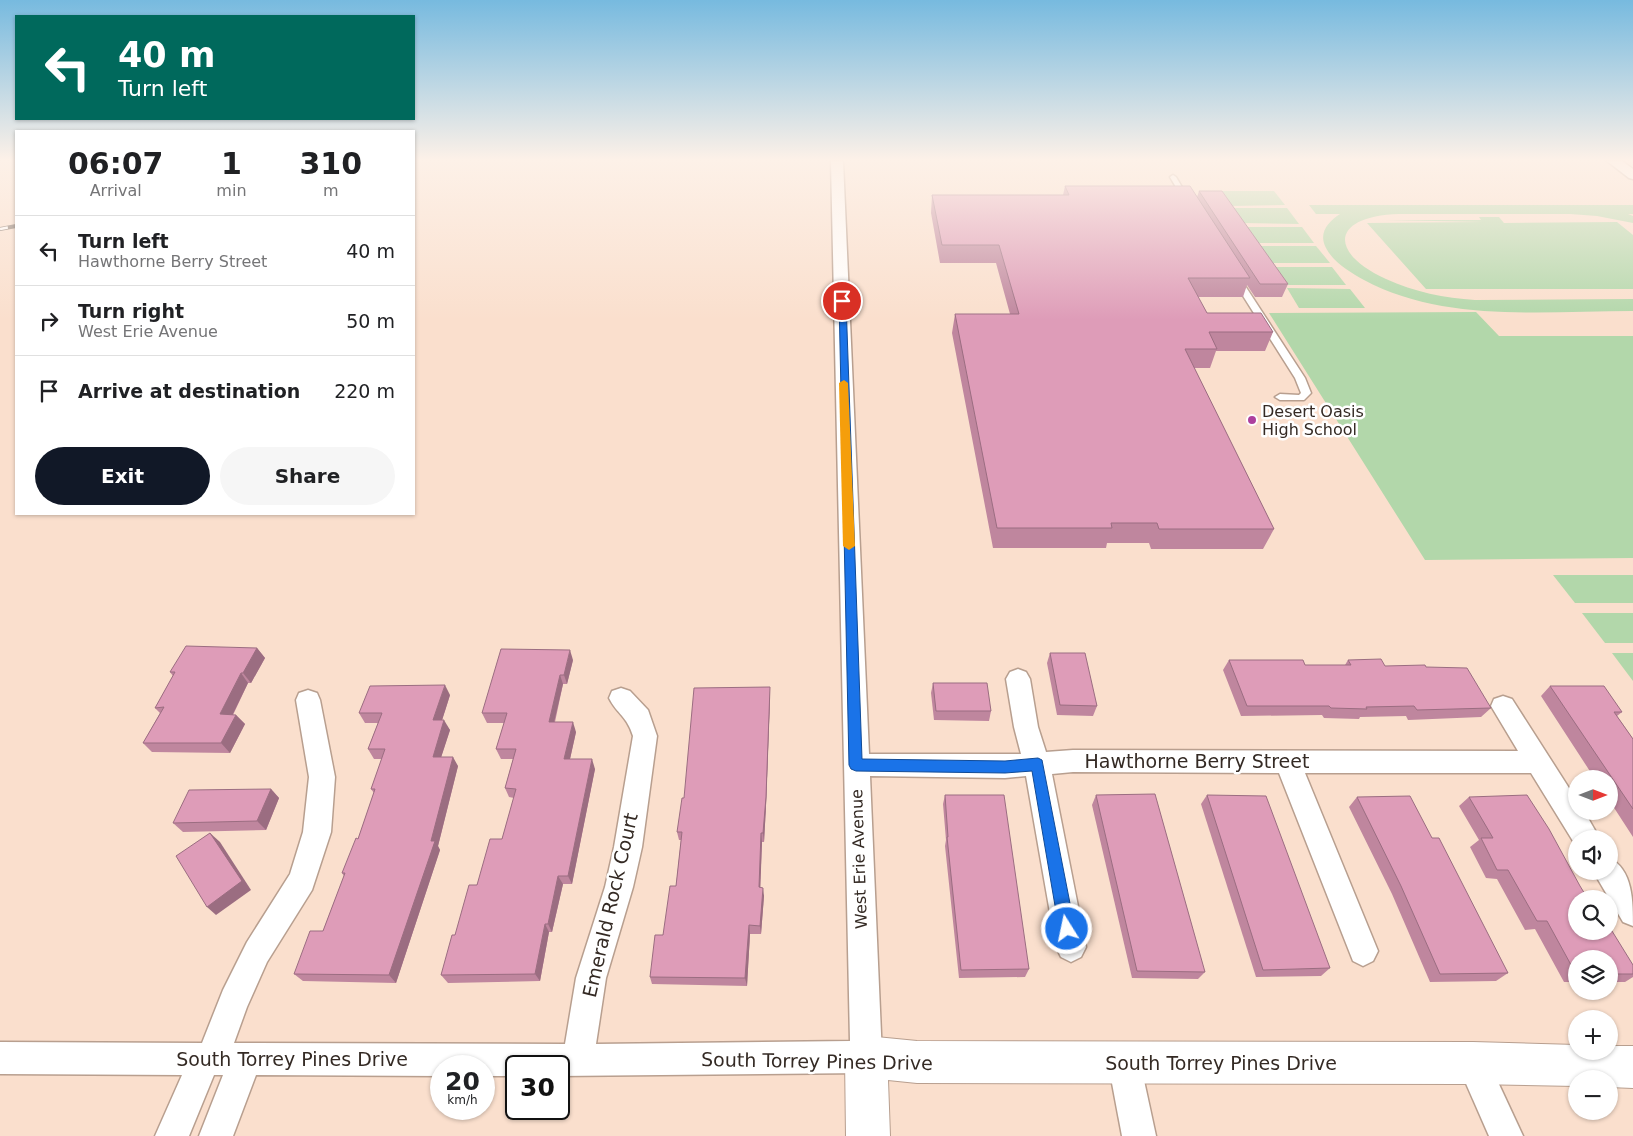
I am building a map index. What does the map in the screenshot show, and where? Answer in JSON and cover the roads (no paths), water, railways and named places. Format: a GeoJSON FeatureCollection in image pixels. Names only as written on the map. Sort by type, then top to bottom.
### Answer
{"type":"FeatureCollection","features":[{"type":"Feature","properties":{"kind":"street","name":"West Erie Avenue"},"geometry":{"type":"LineString","coordinates":[[839,214],[868,1136]]}},
{"type":"Feature","properties":{"kind":"street"},"geometry":{"type":"LineString","coordinates":[[1018,679],[1026,727],[1038,764],[1071,947]]}},
{"type":"Feature","properties":{"kind":"street","name":"Emerald Rock Court"},"geometry":{"type":"LineString","coordinates":[[578,1060],[591,978],[619,886],[628,847],[645,736],[639,717],[621,698]]}},
{"type":"Feature","properties":{"kind":"street"},"geometry":{"type":"LineString","coordinates":[[172,1136],[257,952],[302,880],[317,832],[322,777],[308,700]]}},
{"type":"Feature","properties":{"kind":"street"},"geometry":{"type":"LineString","coordinates":[[1503,706],[1581,830]]}},
{"type":"Feature","properties":{"kind":"street","name":"Hawthorne Berry Street"},"geometry":{"type":"LineString","coordinates":[[856,765],[1005,767],[1073,760],[1538,762]]}},
{"type":"Feature","properties":{"kind":"street"},"geometry":{"type":"LineString","coordinates":[[1287,761],[1363,951]]}},
{"type":"Feature","properties":{"kind":"street"},"geometry":{"type":"LineString","coordinates":[[1613,880],[1633,912]]}},
{"type":"Feature","properties":{"kind":"street","name":"South Torrey Pines Drive"},"geometry":{"type":"LineString","coordinates":[[0,1058],[578,1060],[866,1058],[917,1062],[1473,1064],[1633,1067]]}},
{"type":"Feature","properties":{"kind":"street"},"geometry":{"type":"LineString","coordinates":[[216,1136],[246,1058]]}},
{"type":"Feature","properties":{"kind":"street"},"geometry":{"type":"LineString","coordinates":[[1124,1062],[1139,1136]]}},
{"type":"Feature","properties":{"kind":"street"},"geometry":{"type":"LineString","coordinates":[[1473,1064],[1506,1136]]}},
{"type":"Feature","properties":{"kind":"lane"},"geometry":{"type":"LineString","coordinates":[[1234,274],[1300,378],[1306,393],[1301,398],[1280,397]]}},
{"type":"Feature","properties":{"kind":"railway"},"geometry":{"type":"LineString","coordinates":[[0,229],[15,226]]}},
{"type":"Feature","properties":{"kind":"place","name":"Desert Oasis High School"},"geometry":{"type":"Point","coordinates":[1252,420]}}]}
